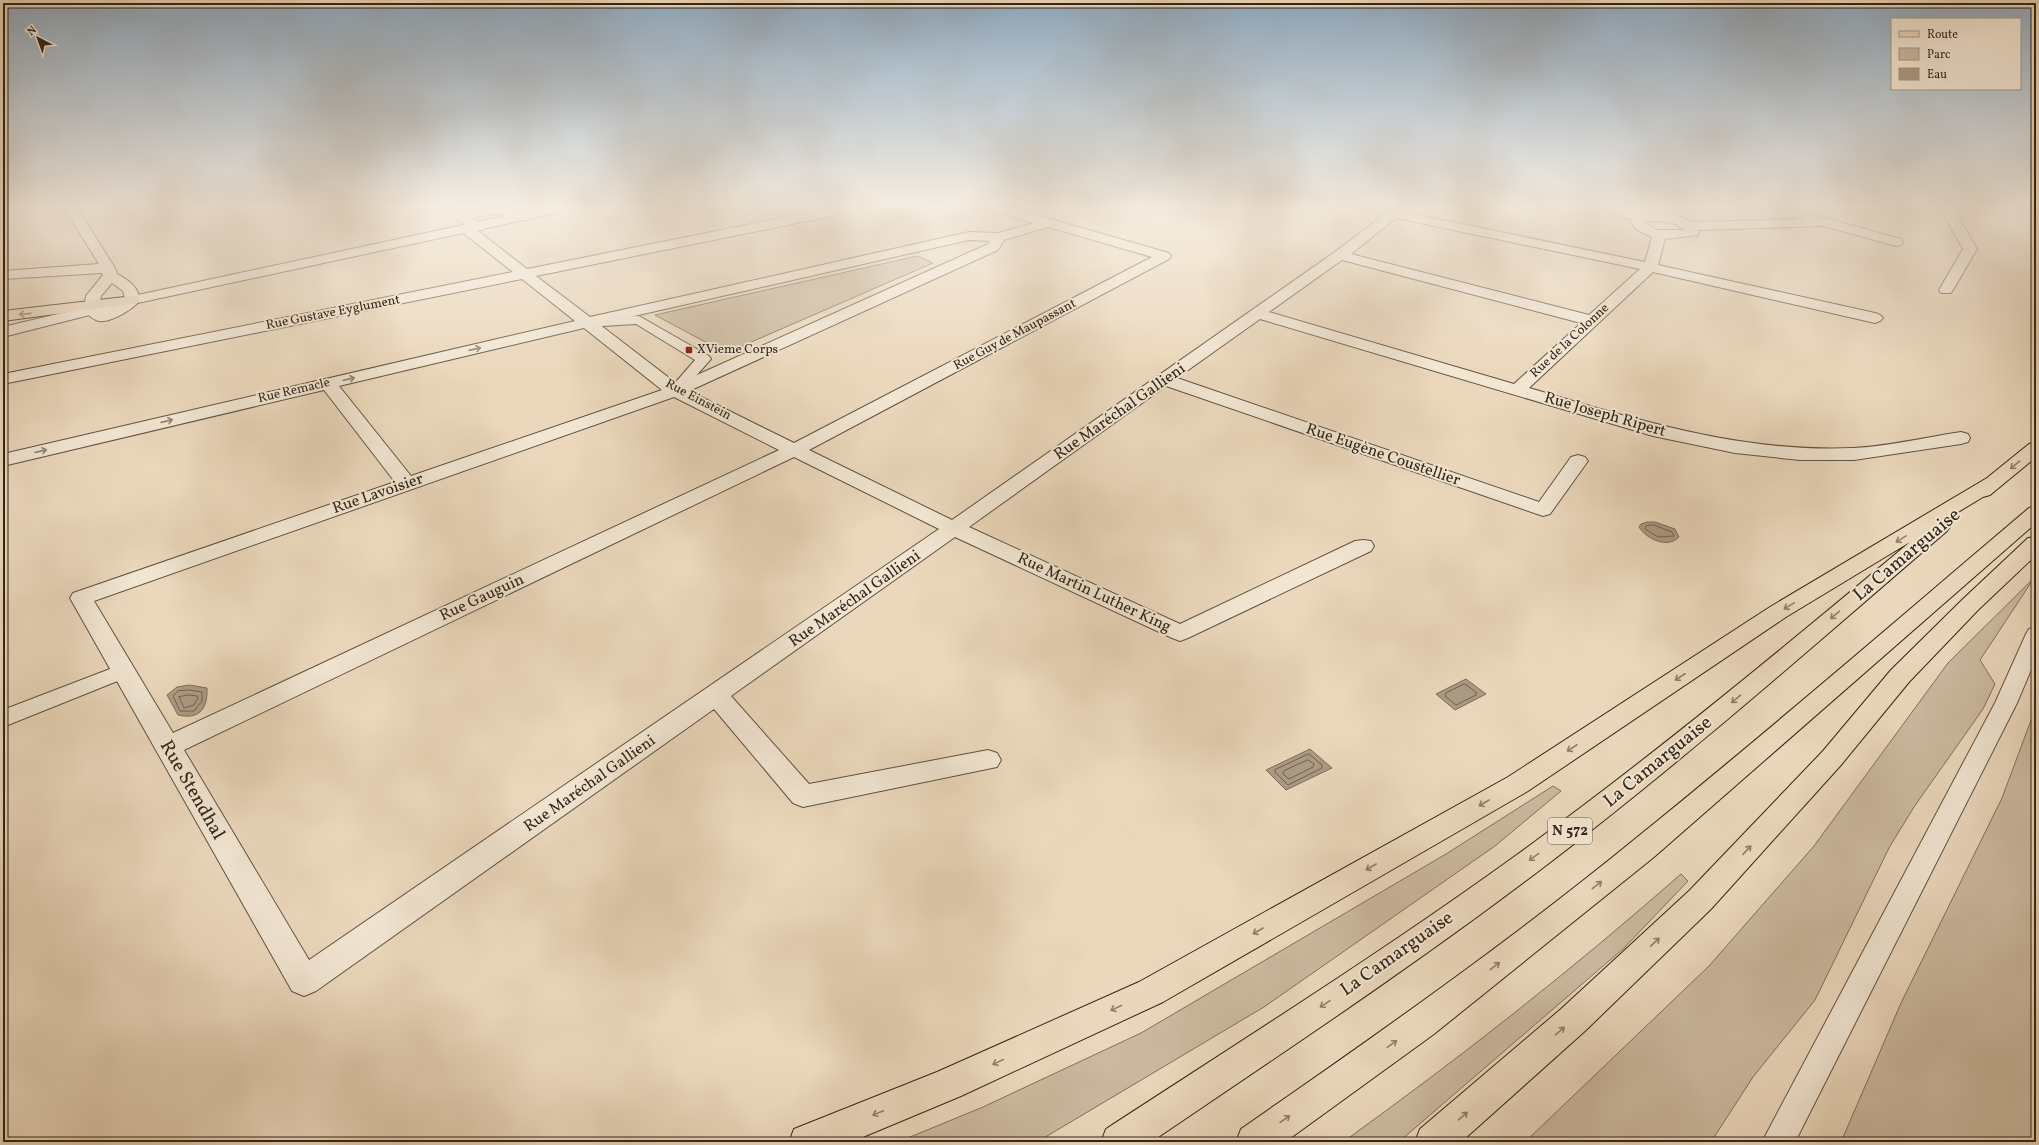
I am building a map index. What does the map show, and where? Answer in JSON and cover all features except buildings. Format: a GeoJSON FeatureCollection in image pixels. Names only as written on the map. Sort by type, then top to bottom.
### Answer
{"type":"FeatureCollection","features":[{"type":"Feature","properties":{"kind":"main road"},"geometry":{"type":"LineString","coordinates":[[3,316],[94,311],[133,300]]}},
{"type":"Feature","properties":{"kind":"main road","name":"La Camarguaise"},"geometry":{"type":"LineString","coordinates":[[1119,1142],[1421,939],[1585,820],[1736,700],[2036,448]]}},
{"type":"Feature","properties":{"kind":"main road"},"geometry":{"type":"LineString","coordinates":[[807,1142],[949,1084],[1151,992],[1518,784],[1778,612],[1994,482]]}},
{"type":"Feature","properties":{"kind":"main road"},"geometry":{"type":"LineString","coordinates":[[1254,1142],[1422,1023],[1644,849],[1815,704],[2036,512]]}},
{"type":"Feature","properties":{"kind":"main road"},"geometry":{"type":"LineString","coordinates":[[1433,1142],[1573,1020],[1700,900],[1832,758],[1900,676],[1970,605],[2036,543]]}},
{"type":"Feature","properties":{"kind":"street"},"geometry":{"type":"LineString","coordinates":[[103,261],[109,272],[124,283],[132,292],[133,300],[300,267]]}},
{"type":"Feature","properties":{"kind":"street"},"geometry":{"type":"LineString","coordinates":[[3,332],[324,261]]}},
{"type":"Feature","properties":{"kind":"street","name":"Rue Einstein"},"geometry":{"type":"LineString","coordinates":[[509,261],[524,275],[675,390],[955,529]]}},
{"type":"Feature","properties":{"kind":"street","name":"Rue Gustave Eyglument"},"geometry":{"type":"LineString","coordinates":[[3,379],[590,261]]}},
{"type":"Feature","properties":{"kind":"street","name":"Rue Remacle"},"geometry":{"type":"LineString","coordinates":[[3,460],[586,323],[857,261]]}},
{"type":"Feature","properties":{"kind":"street","name":"Rue Lavoisier"},"geometry":{"type":"LineString","coordinates":[[81,598],[675,390],[961,261]]}},
{"type":"Feature","properties":{"kind":"street","name":"Rue Guy de Maupassant"},"geometry":{"type":"LineString","coordinates":[[796,449],[1154,261]]}},
{"type":"Feature","properties":{"kind":"street","name":"Rue Maréchal Gallieni"},"geometry":{"type":"LineString","coordinates":[[304,981],[955,529],[1331,261]]}},
{"type":"Feature","properties":{"kind":"street"},"geometry":{"type":"LineString","coordinates":[[1365,261],[1592,321]]}},
{"type":"Feature","properties":{"kind":"street"},"geometry":{"type":"LineString","coordinates":[[1625,261],[1875,318]]}},
{"type":"Feature","properties":{"kind":"street"},"geometry":{"type":"LineString","coordinates":[[1650,267],[1652,261]]}},
{"type":"Feature","properties":{"kind":"street"},"geometry":{"type":"LineString","coordinates":[[1946,290],[1963,261]]}},
{"type":"Feature","properties":{"kind":"street","name":"Rue de la Colonne"},"geometry":{"type":"LineString","coordinates":[[1517,390],[1650,267]]}},
{"type":"Feature","properties":{"kind":"street"},"geometry":{"type":"LineString","coordinates":[[3,275],[109,272]]}},
{"type":"Feature","properties":{"kind":"street"},"geometry":{"type":"LineString","coordinates":[[94,311],[93,296],[109,272]]}},
{"type":"Feature","properties":{"kind":"street"},"geometry":{"type":"LineString","coordinates":[[3,342],[94,311]]}},
{"type":"Feature","properties":{"kind":"street","name":"Rue Joseph Ripert"},"geometry":{"type":"LineString","coordinates":[[1258,314],[1659,432],[1735,447],[1800,454],[1854,454],[1960,438]]}},
{"type":"Feature","properties":{"kind":"street","name":"Rue Eugène Coustellier"},"geometry":{"type":"LineString","coordinates":[[1165,380],[1543,510],[1578,461]]}},
{"type":"Feature","properties":{"kind":"street"},"geometry":{"type":"LineString","coordinates":[[328,384],[407,484]]}},
{"type":"Feature","properties":{"kind":"street","name":"Rue Gauguin"},"geometry":{"type":"LineString","coordinates":[[167,747],[796,449]]}},
{"type":"Feature","properties":{"kind":"street","name":"Rue Martin Luther King"},"geometry":{"type":"LineString","coordinates":[[955,529],[1180,633],[1363,546]]}},
{"type":"Feature","properties":{"kind":"street","name":"Rue Stendhal"},"geometry":{"type":"LineString","coordinates":[[81,598],[304,981]]}},
{"type":"Feature","properties":{"kind":"street"},"geometry":{"type":"LineString","coordinates":[[716,696],[803,796],[988,760]]}},
{"type":"Feature","properties":{"kind":"lane"},"geometry":{"type":"LineString","coordinates":[[586,323],[639,320],[704,359],[675,390]]}},
{"type":"Feature","properties":{"kind":"lane"},"geometry":{"type":"LineString","coordinates":[[1778,1142],[2006,703],[2036,634]]}},
{"type":"Feature","properties":{"kind":"lane"},"geometry":{"type":"LineString","coordinates":[[3,719],[123,671]]}},
{"type":"Feature","properties":{"kind":"green space"},"geometry":{"type":"Polygon","coordinates":[[[893,261],[929,261],[933,263],[726,353],[655,315],[893,261]]]}},
{"type":"Feature","properties":{"kind":"green space"},"geometry":{"type":"Polygon","coordinates":[[[2034,578],[1980,660],[1995,684],[1983,709],[1914,807],[1890,846],[1815,1000],[1753,1077],[1711,1142],[1525,1142],[1709,966],[1814,846],[1948,663],[2034,578]]]}},
{"type":"Feature","properties":{"kind":"green space"},"geometry":{"type":"Polygon","coordinates":[[[2036,707],[2036,1142],[1841,1142],[1901,1003],[2002,798],[2036,707]]]}},
{"type":"Feature","properties":{"kind":"green space"},"geometry":{"type":"Polygon","coordinates":[[[1553,786],[1561,791],[1495,846],[1264,1007],[1037,1142],[898,1142],[983,1107],[1141,1033],[1446,854],[1553,786]]]}},
{"type":"Feature","properties":{"kind":"green space"},"geometry":{"type":"Polygon","coordinates":[[[1681,874],[1688,881],[1624,948],[1401,1140],[1398,1142],[1343,1142],[1430,1078],[1515,1012],[1599,944],[1681,874]]]}},
{"type":"Feature","properties":{"kind":"water"},"geometry":{"type":"Polygon","coordinates":[[[1655,522],[1675,529],[1679,537],[1674,541],[1669,542],[1652,539],[1639,527],[1641,524],[1655,522]]]}},
{"type":"Feature","properties":{"kind":"water"},"geometry":{"type":"Polygon","coordinates":[[[1466,679],[1486,694],[1455,710],[1436,694],[1466,679]]]}},
{"type":"Feature","properties":{"kind":"water"},"geometry":{"type":"Polygon","coordinates":[[[189,685],[207,688],[206,702],[201,711],[197,714],[192,716],[178,715],[167,695],[177,687],[189,685]]]}},
{"type":"Feature","properties":{"kind":"water"},"geometry":{"type":"Polygon","coordinates":[[[1310,749],[1332,768],[1286,790],[1266,770],[1310,749]]]}},
{"type":"Feature","properties":{"kind":"place","name":"XVieme Corps"},"geometry":{"type":"Point","coordinates":[689,350]}}]}
